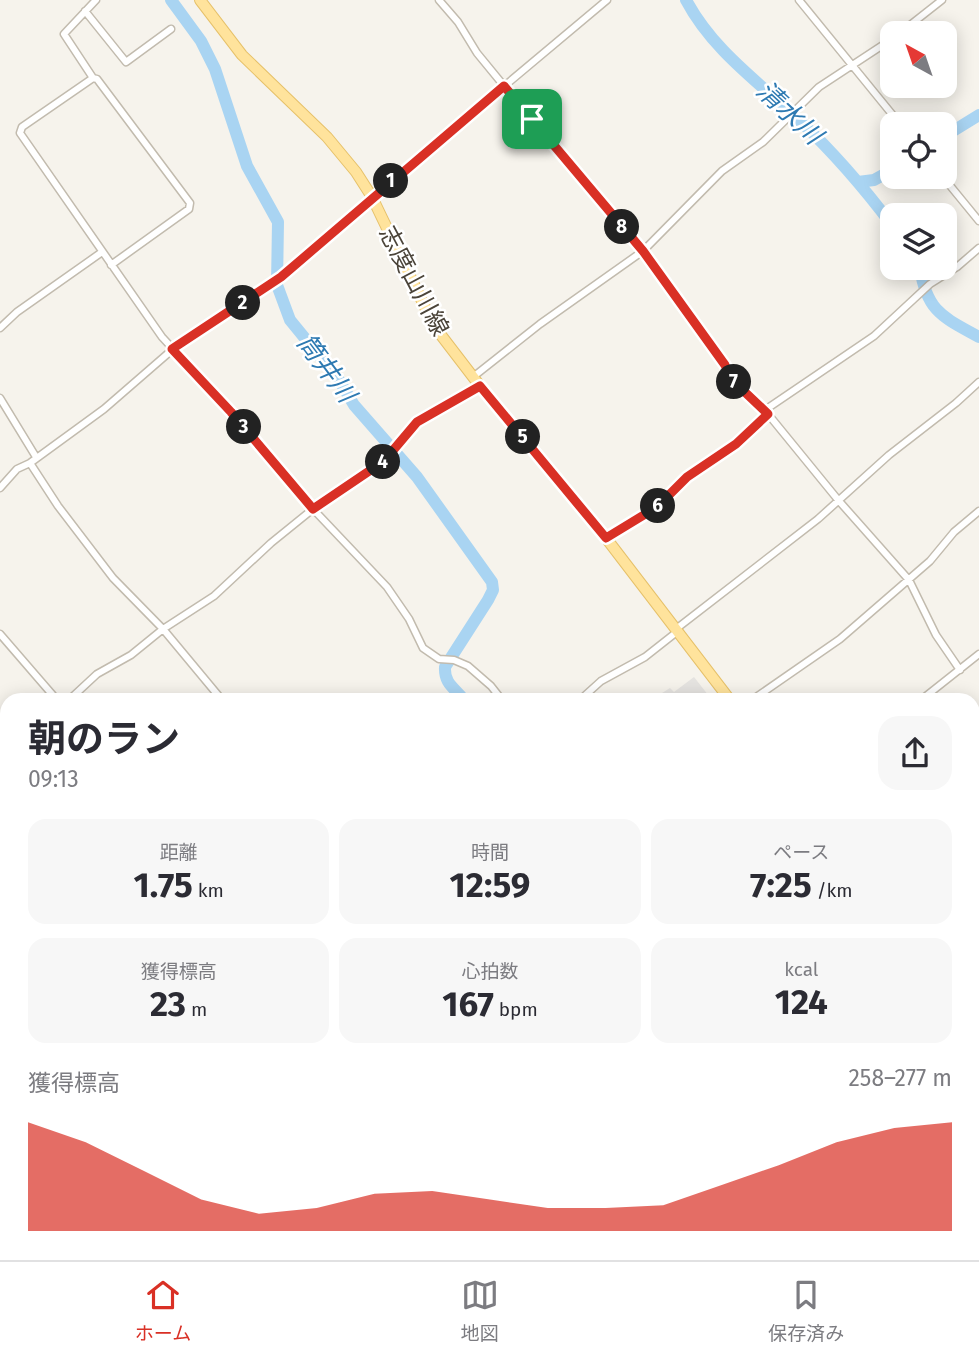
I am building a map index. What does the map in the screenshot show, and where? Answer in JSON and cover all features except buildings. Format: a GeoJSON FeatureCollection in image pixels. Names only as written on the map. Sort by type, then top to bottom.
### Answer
{"type":"FeatureCollection","features":[{"type":"Feature","properties":{"kind":"main road","name":"志度山川線"},"geometry":{"type":"LineString","coordinates":[[200,0],[242,55],[341,152],[372,197],[434,326],[606,538],[725,693]]}},
{"type":"Feature","properties":{"kind":"street"},"geometry":{"type":"LineString","coordinates":[[96,0],[64,34],[93,78],[97,79],[190,203],[189,209],[111,265]]}},
{"type":"Feature","properties":{"kind":"street"},"geometry":{"type":"LineString","coordinates":[[439,0],[458,22],[477,53],[643,251],[725,365],[730,378],[767,412],[839,501],[909,580],[936,635],[960,670]]}},
{"type":"Feature","properties":{"kind":"street"},"geometry":{"type":"LineString","coordinates":[[0,488],[18,470],[104,409],[172,349],[281,277],[607,0]]}},
{"type":"Feature","properties":{"kind":"street"},"geometry":{"type":"LineString","coordinates":[[799,0],[890,112]]}},
{"type":"Feature","properties":{"kind":"street"},"geometry":{"type":"LineString","coordinates":[[915,21],[942,0]]}},
{"type":"Feature","properties":{"kind":"street"},"geometry":{"type":"LineString","coordinates":[[85,11],[126,62],[171,29]]}},
{"type":"Feature","properties":{"kind":"street"},"geometry":{"type":"LineString","coordinates":[[473,377],[540,324],[643,251],[722,171],[763,142],[819,87],[880,47]]}},
{"type":"Feature","properties":{"kind":"street"},"geometry":{"type":"LineString","coordinates":[[93,78],[22,127],[20,133],[172,349],[392,594],[409,619],[423,648],[428,653],[468,666],[496,693]]}},
{"type":"Feature","properties":{"kind":"street"},"geometry":{"type":"LineString","coordinates":[[953,189],[979,221]]}},
{"type":"Feature","properties":{"kind":"street"},"geometry":{"type":"LineString","coordinates":[[606,538],[657,507],[687,477],[736,444],[767,412],[874,336],[930,284],[957,267],[979,248]]}},
{"type":"Feature","properties":{"kind":"street"},"geometry":{"type":"LineString","coordinates":[[0,328],[102,252]]}},
{"type":"Feature","properties":{"kind":"street"},"geometry":{"type":"LineString","coordinates":[[588,693],[601,681],[645,657],[727,592],[839,501],[888,455],[979,382]]}},
{"type":"Feature","properties":{"kind":"street"},"geometry":{"type":"LineString","coordinates":[[77,693],[97,674],[131,655],[163,629],[214,596],[271,543],[313,509],[390,455],[417,422],[480,386]]}},
{"type":"Feature","properties":{"kind":"street"},"geometry":{"type":"LineString","coordinates":[[0,398],[37,457]]}},
{"type":"Feature","properties":{"kind":"street"},"geometry":{"type":"LineString","coordinates":[[30,463],[58,506],[113,578],[163,629],[216,693]]}},
{"type":"Feature","properties":{"kind":"street"},"geometry":{"type":"LineString","coordinates":[[762,693],[840,639],[930,561],[954,532],[979,511]]}},
{"type":"Feature","properties":{"kind":"street"},"geometry":{"type":"LineString","coordinates":[[0,634],[51,693]]}},
{"type":"Feature","properties":{"kind":"street"},"geometry":{"type":"LineString","coordinates":[[929,693],[979,654]]}},
{"type":"Feature","properties":{"kind":"shaded area"},"geometry":{"type":"Polygon","coordinates":[[[694,677],[707,693],[662,693],[670,688],[674,692],[694,677]]]}},
{"type":"Feature","properties":{"kind":"waterway","name":"筒井川"},"geometry":{"type":"LineString","coordinates":[[171,0],[201,41],[215,69],[247,166],[278,222],[277,285],[290,320],[339,380],[354,405],[417,477],[492,582],[493,590],[488,600],[445,667],[448,682],[458,693]]}},
{"type":"Feature","properties":{"kind":"waterway","name":"清水川"},"geometry":{"type":"LineString","coordinates":[[686,0],[723,51],[825,146],[880,210]]}},
{"type":"Feature","properties":{"kind":"waterway"},"geometry":{"type":"LineString","coordinates":[[957,129],[979,115]]}},
{"type":"Feature","properties":{"kind":"waterway"},"geometry":{"type":"LineString","coordinates":[[858,182],[880,177]]}},
{"type":"Feature","properties":{"kind":"waterway","name":"清水川"},"geometry":{"type":"LineString","coordinates":[[922,280],[927,295],[939,312],[979,337]]}},
{"type":"Feature","properties":{"kind":"route"},"geometry":{"type":"LineString","coordinates":[[504,86],[532,119],[643,251],[725,365],[730,378],[768,414],[736,444],[687,477],[657,507],[606,538],[480,386],[417,422],[384,461],[313,509],[231,412],[172,349],[281,277],[504,86]]}}]}
